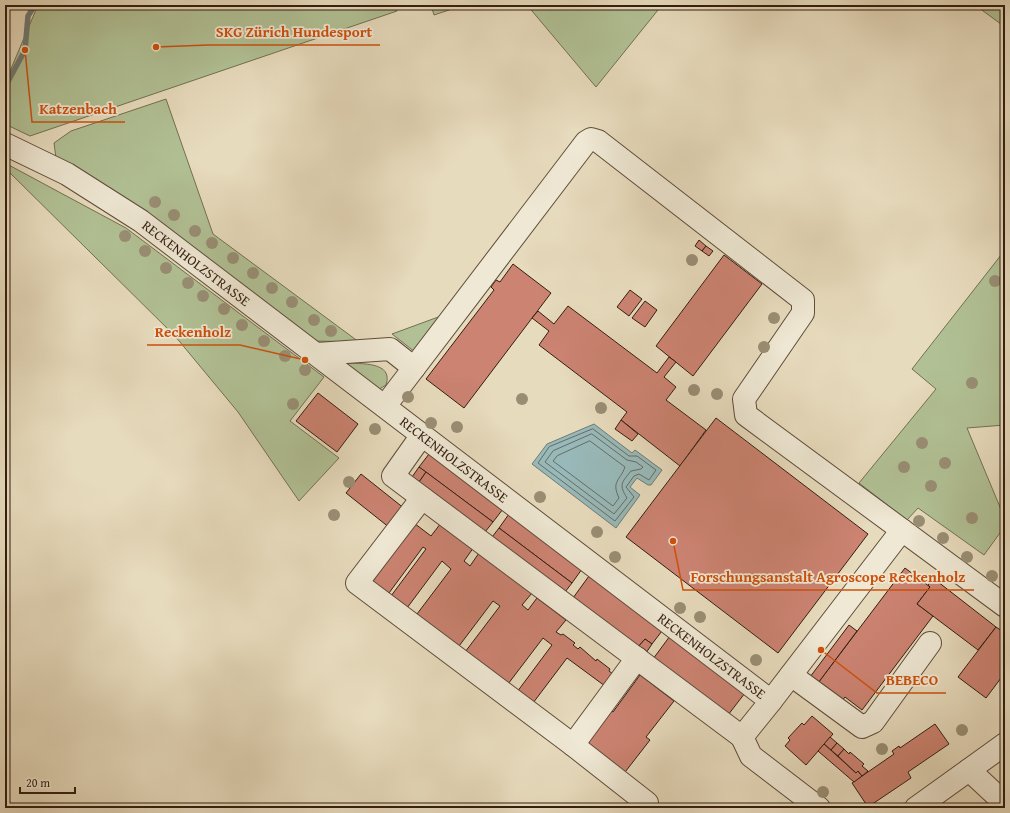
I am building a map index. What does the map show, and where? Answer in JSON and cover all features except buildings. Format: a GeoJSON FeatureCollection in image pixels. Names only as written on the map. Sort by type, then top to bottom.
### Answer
{"type":"FeatureCollection","features":[{"type":"Feature","properties":{"kind":"street"},"geometry":{"type":"LineString","coordinates":[[385,406],[586,142],[591,139],[598,141],[803,300],[803,313],[744,399],[746,415],[1005,606]]}},
{"type":"Feature","properties":{"kind":"street","name":"RECKENHOLZSTRASSE"},"geometry":{"type":"LineString","coordinates":[[5,144],[67,174],[118,205],[317,354],[771,700],[742,737]]}},
{"type":"Feature","properties":{"kind":"street"},"geometry":{"type":"LineString","coordinates":[[317,354],[390,349],[414,368]]}},
{"type":"Feature","properties":{"kind":"street"},"geometry":{"type":"LineString","coordinates":[[422,435],[393,476],[742,737],[751,756],[819,808]]}},
{"type":"Feature","properties":{"kind":"street"},"geometry":{"type":"LineString","coordinates":[[422,498],[357,583],[573,745],[647,803]]}},
{"type":"Feature","properties":{"kind":"street"},"geometry":{"type":"LineString","coordinates":[[771,700],[902,530]]}},
{"type":"Feature","properties":{"kind":"street"},"geometry":{"type":"LineString","coordinates":[[790,675],[862,727],[872,722],[930,643]]}},
{"type":"Feature","properties":{"kind":"street"},"geometry":{"type":"LineString","coordinates":[[573,745],[637,658]]}},
{"type":"Feature","properties":{"kind":"street"},"geometry":{"type":"LineString","coordinates":[[916,808],[1005,744]]}},
{"type":"Feature","properties":{"kind":"street"},"geometry":{"type":"LineString","coordinates":[[969,770],[998,797],[1005,807]]}},
{"type":"Feature","properties":{"kind":"green space"},"geometry":{"type":"Polygon","coordinates":[[[38,5],[395,5],[397,11],[30,136],[5,124],[5,83],[38,5]]]}},
{"type":"Feature","properties":{"kind":"green space"},"geometry":{"type":"Polygon","coordinates":[[[431,5],[464,5],[434,15],[431,5]]]}},
{"type":"Feature","properties":{"kind":"green space"},"geometry":{"type":"Polygon","coordinates":[[[527,5],[662,5],[596,87],[527,5]]]}},
{"type":"Feature","properties":{"kind":"green space"},"geometry":{"type":"Polygon","coordinates":[[[975,5],[1005,5],[1005,27],[975,5]]]}},
{"type":"Feature","properties":{"kind":"green space"},"geometry":{"type":"Polygon","coordinates":[[[166,99],[213,234],[359,342],[315,341],[56,158],[54,143],[71,131],[166,99]]]}},
{"type":"Feature","properties":{"kind":"green space"},"geometry":{"type":"Polygon","coordinates":[[[5,163],[126,228],[324,377],[290,421],[339,458],[299,501],[238,412],[175,336],[5,168],[5,163]]]}},
{"type":"Feature","properties":{"kind":"green space"},"geometry":{"type":"Polygon","coordinates":[[[1005,250],[1005,425],[967,428],[1005,519],[1005,526],[984,555],[918,508],[907,520],[859,483],[936,389],[912,369],[1005,250]]]}},
{"type":"Feature","properties":{"kind":"green space"},"geometry":{"type":"Polygon","coordinates":[[[441,316],[415,352],[392,334],[441,316]]]}},
{"type":"Feature","properties":{"kind":"green space"},"geometry":{"type":"Polygon","coordinates":[[[344,363],[374,365],[380,368],[385,372],[387,377],[386,385],[378,390],[344,363]]]}},
{"type":"Feature","properties":{"kind":"water"},"geometry":{"type":"Polygon","coordinates":[[[594,424],[632,453],[635,450],[662,470],[651,485],[648,485],[637,478],[630,487],[640,495],[616,528],[532,464],[547,444],[594,424]]]}},
{"type":"Feature","properties":{"kind":"waterway"},"geometry":{"type":"LineString","coordinates":[[5,87],[25,50],[28,16],[35,5]]}},
{"type":"Feature","properties":{"kind":"place","name":"SKG Zürich Hundesport"},"geometry":{"type":"Point","coordinates":[156,47]}},
{"type":"Feature","properties":{"kind":"place","name":"Katzenbach"},"geometry":{"type":"Point","coordinates":[25,50]}},
{"type":"Feature","properties":{"kind":"place","name":"Reckenholz"},"geometry":{"type":"Point","coordinates":[305,360]}},
{"type":"Feature","properties":{"kind":"place","name":"Forschungsanstalt Agroscope Reckenholz"},"geometry":{"type":"Point","coordinates":[673,541]}},
{"type":"Feature","properties":{"kind":"place","name":"BEBECO"},"geometry":{"type":"Point","coordinates":[821,650]}}]}
